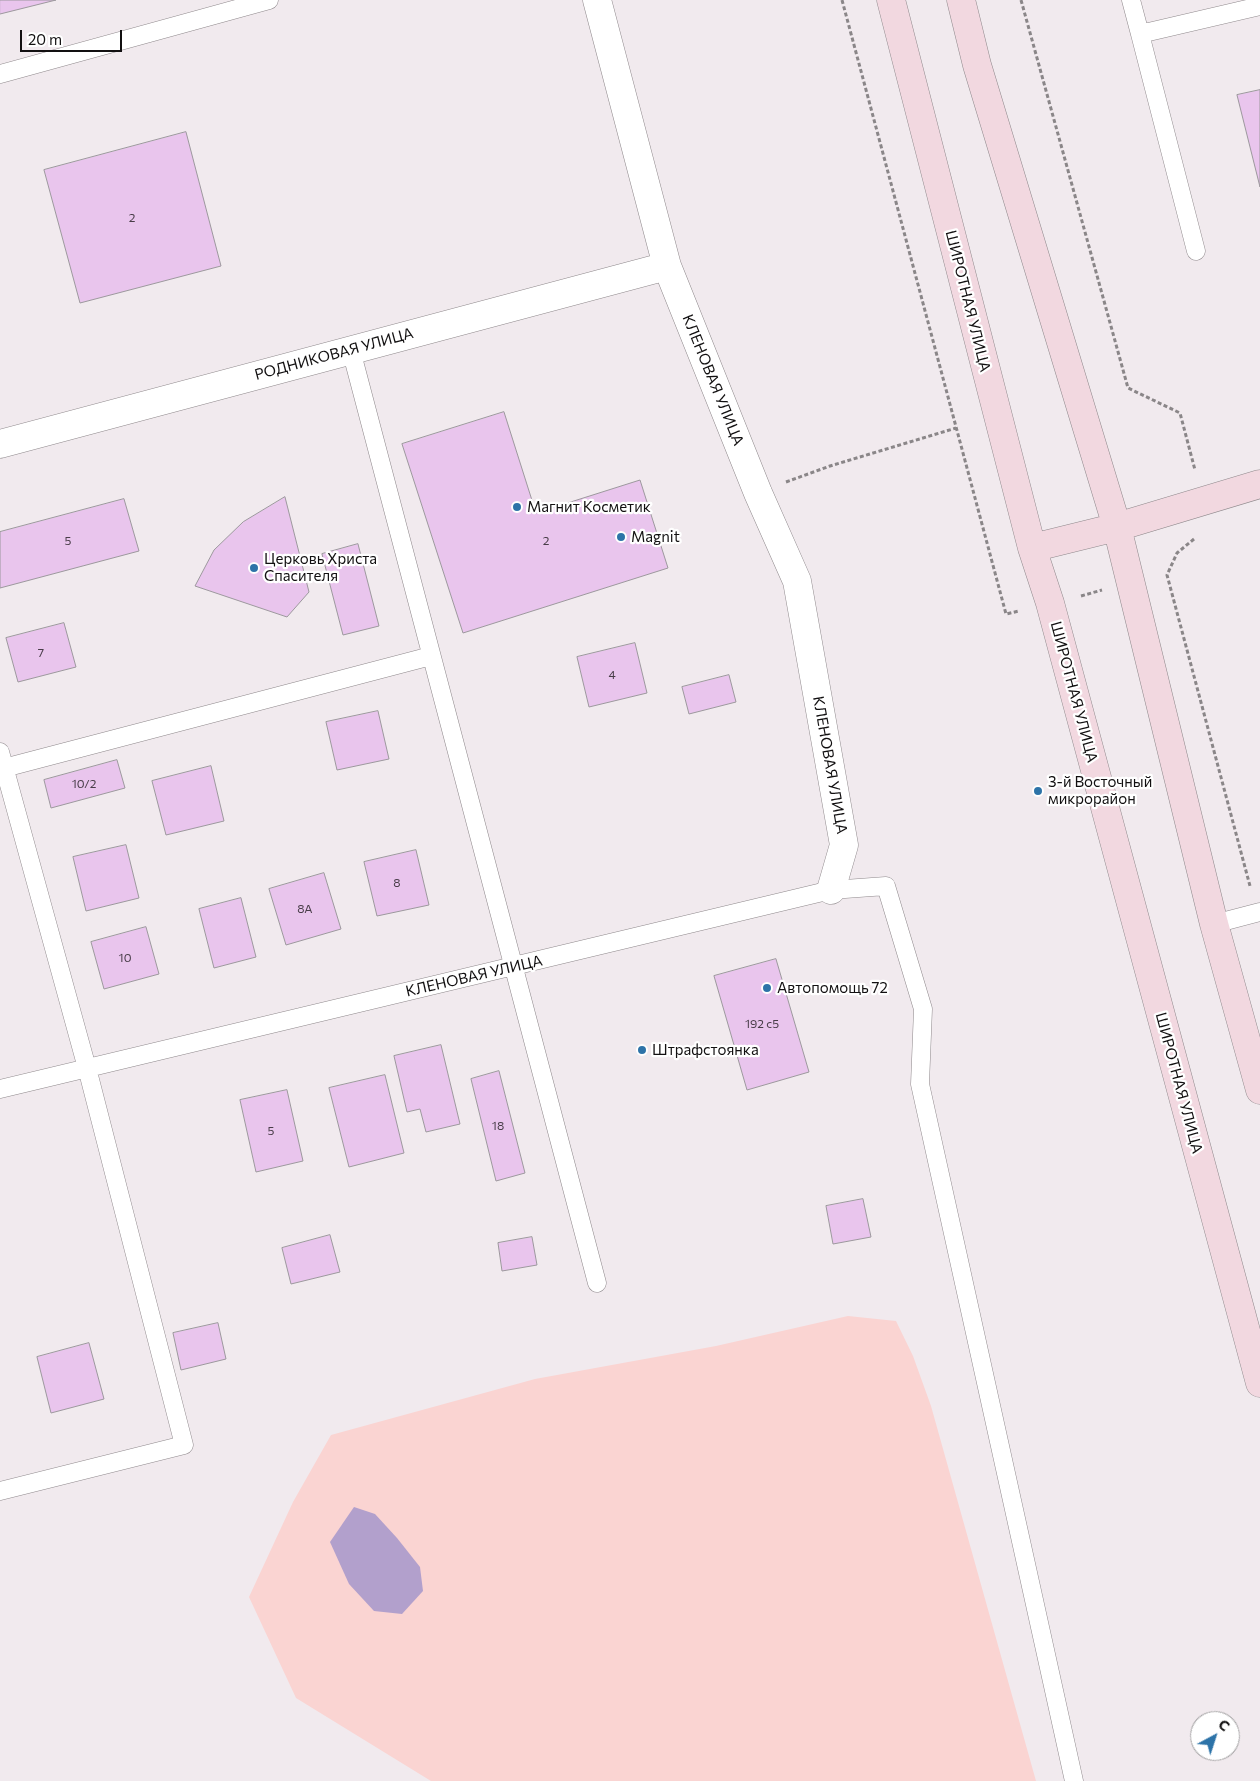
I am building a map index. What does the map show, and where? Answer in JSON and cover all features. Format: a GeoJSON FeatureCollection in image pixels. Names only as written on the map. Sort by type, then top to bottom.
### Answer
{"type":"FeatureCollection","features":[{"type":"Feature","properties":{"kind":"main road","name":"ШИРОТНАЯ УЛИЦА"},"geometry":{"type":"LineString","coordinates":[[891,0],[1032,548],[1050,603],[1260,1383]]}},
{"type":"Feature","properties":{"kind":"main road"},"geometry":{"type":"LineString","coordinates":[[961,0],[977,65],[1117,527],[1214,924],[1260,1090]]}},
{"type":"Feature","properties":{"kind":"main road"},"geometry":{"type":"LineString","coordinates":[[1032,548],[1117,527],[1260,484]]}},
{"type":"Feature","properties":{"kind":"street","name":"КЛЕНОВАЯ УЛИЦА"},"geometry":{"type":"LineString","coordinates":[[598,0],[667,266],[758,493],[797,581],[844,845],[831,890]]}},
{"type":"Feature","properties":{"kind":"street","name":"РОДНИКОВАЯ УЛИЦА"},"geometry":{"type":"LineString","coordinates":[[0,444],[667,266]]}},
{"type":"Feature","properties":{"kind":"lane"},"geometry":{"type":"LineString","coordinates":[[0,74],[269,0]]}},
{"type":"Feature","properties":{"kind":"lane"},"geometry":{"type":"LineString","coordinates":[[1131,0],[1196,251]]}},
{"type":"Feature","properties":{"kind":"lane"},"geometry":{"type":"LineString","coordinates":[[1140,34],[1260,6]]}},
{"type":"Feature","properties":{"kind":"lane"},"geometry":{"type":"LineString","coordinates":[[351,350],[597,1284]]}},
{"type":"Feature","properties":{"kind":"lane"},"geometry":{"type":"LineString","coordinates":[[0,1491],[184,1445],[87,1068],[2,760],[431,656]]}},
{"type":"Feature","properties":{"kind":"lane"},"geometry":{"type":"LineString","coordinates":[[831,890],[886,886],[923,1008],[920,1084],[1074,1781]]}},
{"type":"Feature","properties":{"kind":"lane","name":"КЛЕНОВАЯ УЛИЦА"},"geometry":{"type":"LineString","coordinates":[[0,1089],[831,890]]}},
{"type":"Feature","properties":{"kind":"lane"},"geometry":{"type":"LineString","coordinates":[[1214,924],[1259,912]]}},
{"type":"Feature","properties":{"kind":"path"},"geometry":{"type":"LineString","coordinates":[[1021,0],[1128,388],[1180,413],[1204,501],[1201,532],[1177,554],[1167,575],[1259,912]]}},
{"type":"Feature","properties":{"kind":"path"},"geometry":{"type":"LineString","coordinates":[[758,493],[839,463],[956,428]]}},
{"type":"Feature","properties":{"kind":"shaded area"},"geometry":{"type":"Polygon","coordinates":[[[848,1316],[896,1321],[913,1356],[931,1406],[1036,1781],[431,1781],[296,1698],[249,1597],[293,1502],[331,1435],[535,1379],[716,1346],[848,1316]]]}},
{"type":"Feature","properties":{"kind":"shaded area"},"geometry":{"type":"Polygon","coordinates":[[[354,1507],[375,1514],[420,1567],[423,1591],[402,1614],[374,1611],[349,1584],[330,1542],[354,1507]]]}},
{"type":"Feature","properties":{"kind":"building"},"geometry":{"type":"Polygon","coordinates":[[[0,0],[56,0],[0,14],[0,0]]]}},
{"type":"Feature","properties":{"kind":"building"},"geometry":{"type":"Polygon","coordinates":[[[1260,90],[1260,187],[1237,95],[1260,90]]]}},
{"type":"Feature","properties":{"kind":"building"},"geometry":{"type":"Polygon","coordinates":[[[186,132],[221,266],[80,303],[44,170],[186,132]]]}},
{"type":"Feature","properties":{"kind":"building"},"geometry":{"type":"Polygon","coordinates":[[[504,412],[536,513],[640,480],[668,568],[463,633],[402,444],[504,412]]]}},
{"type":"Feature","properties":{"kind":"building","name":"Церковь Христа Спасителя"},"geometry":{"type":"Polygon","coordinates":[[[285,497],[309,592],[287,617],[195,586],[214,550],[243,522],[285,497]]]}},
{"type":"Feature","properties":{"kind":"building"},"geometry":{"type":"Polygon","coordinates":[[[124,499],[139,551],[0,588],[0,532],[124,499]]]}},
{"type":"Feature","properties":{"kind":"building"},"geometry":{"type":"Polygon","coordinates":[[[358,544],[379,626],[343,635],[322,554],[358,544]]]}},
{"type":"Feature","properties":{"kind":"building"},"geometry":{"type":"Polygon","coordinates":[[[64,623],[76,667],[18,682],[6,638],[64,623]]]}},
{"type":"Feature","properties":{"kind":"building"},"geometry":{"type":"Polygon","coordinates":[[[635,643],[647,693],[589,707],[577,657],[635,643]]]}},
{"type":"Feature","properties":{"kind":"building"},"geometry":{"type":"Polygon","coordinates":[[[729,675],[736,702],[689,714],[682,687],[729,675]]]}},
{"type":"Feature","properties":{"kind":"building"},"geometry":{"type":"Polygon","coordinates":[[[378,711],[389,759],[337,770],[326,722],[378,711]]]}},
{"type":"Feature","properties":{"kind":"building"},"geometry":{"type":"Polygon","coordinates":[[[117,760],[125,788],[51,808],[44,780],[117,760]]]}},
{"type":"Feature","properties":{"kind":"building"},"geometry":{"type":"Polygon","coordinates":[[[211,766],[224,821],[166,835],[152,781],[211,766]]]}},
{"type":"Feature","properties":{"kind":"building"},"geometry":{"type":"Polygon","coordinates":[[[126,845],[139,898],[86,911],[73,857],[126,845]]]}},
{"type":"Feature","properties":{"kind":"building"},"geometry":{"type":"Polygon","coordinates":[[[416,850],[429,905],[377,916],[364,862],[416,850]]]}},
{"type":"Feature","properties":{"kind":"building"},"geometry":{"type":"Polygon","coordinates":[[[324,873],[341,929],[286,945],[269,889],[324,873]]]}},
{"type":"Feature","properties":{"kind":"building"},"geometry":{"type":"Polygon","coordinates":[[[241,898],[256,957],[214,968],[199,909],[241,898]]]}},
{"type":"Feature","properties":{"kind":"building"},"geometry":{"type":"Polygon","coordinates":[[[146,927],[159,974],[104,989],[91,942],[146,927]]]}},
{"type":"Feature","properties":{"kind":"building"},"geometry":{"type":"Polygon","coordinates":[[[776,959],[809,1072],[747,1090],[714,976],[776,959]]]}},
{"type":"Feature","properties":{"kind":"building"},"geometry":{"type":"Polygon","coordinates":[[[441,1045],[460,1124],[426,1132],[420,1109],[407,1112],[394,1056],[441,1045]]]}},
{"type":"Feature","properties":{"kind":"building"},"geometry":{"type":"Polygon","coordinates":[[[499,1071],[525,1173],[496,1181],[471,1079],[499,1071]]]}},
{"type":"Feature","properties":{"kind":"building"},"geometry":{"type":"Polygon","coordinates":[[[385,1075],[404,1153],[349,1167],[329,1088],[385,1075]]]}},
{"type":"Feature","properties":{"kind":"building"},"geometry":{"type":"Polygon","coordinates":[[[287,1090],[303,1161],[256,1172],[240,1100],[287,1090]]]}},
{"type":"Feature","properties":{"kind":"building"},"geometry":{"type":"Polygon","coordinates":[[[863,1199],[871,1237],[833,1244],[826,1206],[863,1199]]]}},
{"type":"Feature","properties":{"kind":"building"},"geometry":{"type":"Polygon","coordinates":[[[330,1235],[340,1272],[291,1284],[282,1248],[330,1235]]]}},
{"type":"Feature","properties":{"kind":"building"},"geometry":{"type":"Polygon","coordinates":[[[532,1237],[537,1265],[502,1271],[498,1243],[532,1237]]]}},
{"type":"Feature","properties":{"kind":"building"},"geometry":{"type":"Polygon","coordinates":[[[218,1323],[226,1359],[181,1370],[173,1333],[218,1323]]]}},
{"type":"Feature","properties":{"kind":"building"},"geometry":{"type":"Polygon","coordinates":[[[89,1343],[104,1399],[51,1413],[37,1357],[89,1343]]]}},
{"type":"Feature","properties":{"kind":"place","name":"Магнит Косметик"},"geometry":{"type":"Point","coordinates":[517,507]}},
{"type":"Feature","properties":{"kind":"place","name":"Magnit"},"geometry":{"type":"Point","coordinates":[621,537]}},
{"type":"Feature","properties":{"kind":"place","name":"Церковь Христа Спасителя"},"geometry":{"type":"Point","coordinates":[254,568]}},
{"type":"Feature","properties":{"kind":"place","name":"3-й Восточный микрорайон"},"geometry":{"type":"Point","coordinates":[1038,791]}},
{"type":"Feature","properties":{"kind":"place","name":"Автопомощь 72"},"geometry":{"type":"Point","coordinates":[767,988]}},
{"type":"Feature","properties":{"kind":"place","name":"Штрафстоянка"},"geometry":{"type":"Point","coordinates":[642,1050]}}]}
